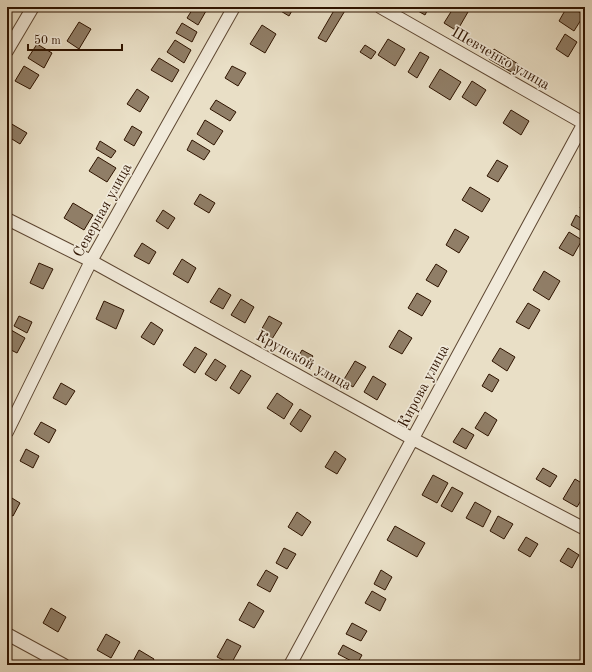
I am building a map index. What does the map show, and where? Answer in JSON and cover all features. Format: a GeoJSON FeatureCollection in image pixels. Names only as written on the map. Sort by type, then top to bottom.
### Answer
{"type":"FeatureCollection","features":[{"type":"Feature","properties":{"kind":"street"},"geometry":{"type":"LineString","coordinates":[[7,51],[33,7]]}},
{"type":"Feature","properties":{"kind":"street","name":"Северная улица"},"geometry":{"type":"LineString","coordinates":[[7,432],[91,261],[234,7]]}},
{"type":"Feature","properties":{"kind":"street","name":"Шевченко улица"},"geometry":{"type":"LineString","coordinates":[[380,7],[585,123]]}},
{"type":"Feature","properties":{"kind":"street","name":"Кирова улица"},"geometry":{"type":"LineString","coordinates":[[290,665],[585,123]]}},
{"type":"Feature","properties":{"kind":"street","name":"Крупской улица"},"geometry":{"type":"LineString","coordinates":[[7,219],[91,261],[413,439],[585,529]]}},
{"type":"Feature","properties":{"kind":"street"},"geometry":{"type":"LineString","coordinates":[[7,634],[64,665]]}},
{"type":"Feature","properties":{"kind":"building"},"geometry":{"type":"Polygon","coordinates":[[[194,7],[200,7],[206,11],[198,25],[187,18],[194,7]]]}},
{"type":"Feature","properties":{"kind":"building"},"geometry":{"type":"Polygon","coordinates":[[[274,7],[294,7],[289,16],[274,7]]]}},
{"type":"Feature","properties":{"kind":"building"},"geometry":{"type":"Polygon","coordinates":[[[336,7],[346,9],[326,42],[318,38],[336,7]]]}},
{"type":"Feature","properties":{"kind":"building"},"geometry":{"type":"Polygon","coordinates":[[[411,7],[429,7],[425,15],[411,7]]]}},
{"type":"Feature","properties":{"kind":"building"},"geometry":{"type":"Polygon","coordinates":[[[454,7],[459,7],[468,12],[457,31],[444,23],[454,7]]]}},
{"type":"Feature","properties":{"kind":"building"},"geometry":{"type":"Polygon","coordinates":[[[567,7],[571,7],[584,15],[574,31],[559,21],[567,7]]]}},
{"type":"Feature","properties":{"kind":"building"},"geometry":{"type":"Polygon","coordinates":[[[79,22],[91,29],[79,49],[67,41],[79,22]]]}},
{"type":"Feature","properties":{"kind":"building"},"geometry":{"type":"Polygon","coordinates":[[[182,23],[197,32],[192,42],[176,33],[182,23]]]}},
{"type":"Feature","properties":{"kind":"building"},"geometry":{"type":"Polygon","coordinates":[[[262,25],[276,34],[265,53],[250,44],[262,25]]]}},
{"type":"Feature","properties":{"kind":"building"},"geometry":{"type":"Polygon","coordinates":[[[565,34],[577,42],[568,57],[556,49],[565,34]]]}},
{"type":"Feature","properties":{"kind":"building"},"geometry":{"type":"Polygon","coordinates":[[[388,39],[405,49],[395,66],[378,55],[388,39]]]}},
{"type":"Feature","properties":{"kind":"building"},"geometry":{"type":"Polygon","coordinates":[[[175,40],[191,50],[184,63],[167,52],[175,40]]]}},
{"type":"Feature","properties":{"kind":"building"},"geometry":{"type":"Polygon","coordinates":[[[37,44],[52,53],[44,68],[28,58],[37,44]]]}},
{"type":"Feature","properties":{"kind":"building"},"geometry":{"type":"Polygon","coordinates":[[[365,45],[376,52],[371,59],[360,52],[365,45]]]}},
{"type":"Feature","properties":{"kind":"building"},"geometry":{"type":"Polygon","coordinates":[[[494,49],[518,64],[513,73],[489,59],[494,49]]]}},
{"type":"Feature","properties":{"kind":"building"},"geometry":{"type":"Polygon","coordinates":[[[420,52],[429,57],[417,78],[408,72],[420,52]]]}},
{"type":"Feature","properties":{"kind":"building"},"geometry":{"type":"Polygon","coordinates":[[[159,58],[179,70],[172,82],[151,70],[159,58]]]}},
{"type":"Feature","properties":{"kind":"building"},"geometry":{"type":"Polygon","coordinates":[[[24,66],[39,75],[30,89],[15,81],[24,66]]]}},
{"type":"Feature","properties":{"kind":"building"},"geometry":{"type":"Polygon","coordinates":[[[232,66],[246,73],[238,86],[225,78],[232,66]]]}},
{"type":"Feature","properties":{"kind":"building"},"geometry":{"type":"Polygon","coordinates":[[[440,69],[461,82],[450,100],[429,87],[440,69]]]}},
{"type":"Feature","properties":{"kind":"building"},"geometry":{"type":"Polygon","coordinates":[[[472,81],[486,90],[476,106],[462,97],[472,81]]]}},
{"type":"Feature","properties":{"kind":"building"},"geometry":{"type":"Polygon","coordinates":[[[137,89],[149,97],[140,112],[127,104],[137,89]]]}},
{"type":"Feature","properties":{"kind":"building"},"geometry":{"type":"Polygon","coordinates":[[[216,100],[236,112],[230,121],[210,109],[216,100]]]}},
{"type":"Feature","properties":{"kind":"building"},"geometry":{"type":"Polygon","coordinates":[[[511,110],[529,121],[521,135],[503,123],[511,110]]]}},
{"type":"Feature","properties":{"kind":"building"},"geometry":{"type":"Polygon","coordinates":[[[205,120],[223,131],[214,145],[197,134],[205,120]]]}},
{"type":"Feature","properties":{"kind":"building"},"geometry":{"type":"Polygon","coordinates":[[[10,123],[27,133],[20,144],[7,136],[7,128],[10,123]]]}},
{"type":"Feature","properties":{"kind":"building"},"geometry":{"type":"Polygon","coordinates":[[[132,126],[142,132],[134,146],[124,140],[132,126]]]}},
{"type":"Feature","properties":{"kind":"building"},"geometry":{"type":"Polygon","coordinates":[[[192,140],[210,151],[204,160],[187,150],[192,140]]]}},
{"type":"Feature","properties":{"kind":"building"},"geometry":{"type":"Polygon","coordinates":[[[100,141],[116,151],[111,158],[96,149],[100,141]]]}},
{"type":"Feature","properties":{"kind":"building"},"geometry":{"type":"Polygon","coordinates":[[[98,157],[116,168],[107,182],[89,171],[98,157]]]}},
{"type":"Feature","properties":{"kind":"building"},"geometry":{"type":"Polygon","coordinates":[[[497,160],[508,166],[498,182],[487,176],[497,160]]]}},
{"type":"Feature","properties":{"kind":"building"},"geometry":{"type":"Polygon","coordinates":[[[470,187],[490,199],[482,212],[462,200],[470,187]]]}},
{"type":"Feature","properties":{"kind":"building"},"geometry":{"type":"Polygon","coordinates":[[[200,194],[215,203],[209,213],[194,204],[200,194]]]}},
{"type":"Feature","properties":{"kind":"building"},"geometry":{"type":"Polygon","coordinates":[[[585,199],[585,211],[580,208],[585,199]]]}},
{"type":"Feature","properties":{"kind":"building"},"geometry":{"type":"Polygon","coordinates":[[[73,203],[93,215],[84,230],[64,218],[73,203]]]}},
{"type":"Feature","properties":{"kind":"building"},"geometry":{"type":"Polygon","coordinates":[[[163,210],[175,218],[168,229],[156,221],[163,210]]]}},
{"type":"Feature","properties":{"kind":"building"},"geometry":{"type":"Polygon","coordinates":[[[576,215],[585,221],[585,233],[571,225],[576,215]]]}},
{"type":"Feature","properties":{"kind":"building"},"geometry":{"type":"Polygon","coordinates":[[[455,229],[469,237],[459,253],[446,245],[455,229]]]}},
{"type":"Feature","properties":{"kind":"building"},"geometry":{"type":"Polygon","coordinates":[[[569,232],[582,240],[573,256],[559,248],[569,232]]]}},
{"type":"Feature","properties":{"kind":"building"},"geometry":{"type":"Polygon","coordinates":[[[142,243],[156,252],[149,264],[134,256],[142,243]]]}},
{"type":"Feature","properties":{"kind":"building"},"geometry":{"type":"Polygon","coordinates":[[[182,259],[196,268],[188,283],[173,274],[182,259]]]}},
{"type":"Feature","properties":{"kind":"building"},"geometry":{"type":"Polygon","coordinates":[[[39,263],[53,269],[43,289],[30,283],[39,263]]]}},
{"type":"Feature","properties":{"kind":"building"},"geometry":{"type":"Polygon","coordinates":[[[436,264],[447,271],[438,287],[426,280],[436,264]]]}},
{"type":"Feature","properties":{"kind":"building"},"geometry":{"type":"Polygon","coordinates":[[[544,271],[560,281],[549,300],[533,290],[544,271]]]}},
{"type":"Feature","properties":{"kind":"building"},"geometry":{"type":"Polygon","coordinates":[[[219,288],[231,295],[223,309],[210,302],[219,288]]]}},
{"type":"Feature","properties":{"kind":"building"},"geometry":{"type":"Polygon","coordinates":[[[417,293],[431,301],[422,316],[408,308],[417,293]]]}},
{"type":"Feature","properties":{"kind":"building"},"geometry":{"type":"Polygon","coordinates":[[[241,299],[254,307],[245,323],[231,315],[241,299]]]}},
{"type":"Feature","properties":{"kind":"building"},"geometry":{"type":"Polygon","coordinates":[[[104,301],[124,310],[116,329],[96,319],[104,301]]]}},
{"type":"Feature","properties":{"kind":"building"},"geometry":{"type":"Polygon","coordinates":[[[528,303],[540,310],[529,329],[516,322],[528,303]]]}},
{"type":"Feature","properties":{"kind":"building"},"geometry":{"type":"Polygon","coordinates":[[[19,316],[32,322],[27,333],[14,326],[19,316]]]}},
{"type":"Feature","properties":{"kind":"building"},"geometry":{"type":"Polygon","coordinates":[[[269,316],[282,323],[272,339],[260,332],[269,316]]]}},
{"type":"Feature","properties":{"kind":"building"},"geometry":{"type":"Polygon","coordinates":[[[151,322],[163,330],[154,345],[141,337],[151,322]]]}},
{"type":"Feature","properties":{"kind":"building"},"geometry":{"type":"Polygon","coordinates":[[[11,330],[25,338],[17,353],[7,348],[7,336],[11,330]]]}},
{"type":"Feature","properties":{"kind":"building"},"geometry":{"type":"Polygon","coordinates":[[[399,330],[412,338],[402,354],[389,347],[399,330]]]}},
{"type":"Feature","properties":{"kind":"building"},"geometry":{"type":"Polygon","coordinates":[[[195,347],[207,354],[195,373],[183,365],[195,347]]]}},
{"type":"Feature","properties":{"kind":"building"},"geometry":{"type":"Polygon","coordinates":[[[500,348],[515,357],[507,371],[492,361],[500,348]]]}},
{"type":"Feature","properties":{"kind":"building"},"geometry":{"type":"Polygon","coordinates":[[[302,350],[313,356],[307,365],[297,359],[302,350]]]}},
{"type":"Feature","properties":{"kind":"building"},"geometry":{"type":"Polygon","coordinates":[[[215,359],[226,366],[216,381],[205,374],[215,359]]]}},
{"type":"Feature","properties":{"kind":"building"},"geometry":{"type":"Polygon","coordinates":[[[355,361],[366,367],[353,387],[343,381],[355,361]]]}},
{"type":"Feature","properties":{"kind":"building"},"geometry":{"type":"Polygon","coordinates":[[[241,370],[251,376],[239,394],[230,388],[241,370]]]}},
{"type":"Feature","properties":{"kind":"building"},"geometry":{"type":"Polygon","coordinates":[[[489,374],[499,380],[492,392],[482,386],[489,374]]]}},
{"type":"Feature","properties":{"kind":"building"},"geometry":{"type":"Polygon","coordinates":[[[373,376],[386,384],[377,400],[364,392],[373,376]]]}},
{"type":"Feature","properties":{"kind":"building"},"geometry":{"type":"Polygon","coordinates":[[[61,383],[75,391],[66,405],[53,398],[61,383]]]}},
{"type":"Feature","properties":{"kind":"building"},"geometry":{"type":"Polygon","coordinates":[[[277,393],[293,404],[284,419],[267,408],[277,393]]]}},
{"type":"Feature","properties":{"kind":"building"},"geometry":{"type":"Polygon","coordinates":[[[300,409],[311,416],[301,432],[290,424],[300,409]]]}},
{"type":"Feature","properties":{"kind":"building"},"geometry":{"type":"Polygon","coordinates":[[[485,412],[497,420],[488,436],[475,428],[485,412]]]}},
{"type":"Feature","properties":{"kind":"building"},"geometry":{"type":"Polygon","coordinates":[[[41,422],[56,430],[49,443],[34,434],[41,422]]]}},
{"type":"Feature","properties":{"kind":"building"},"geometry":{"type":"Polygon","coordinates":[[[462,428],[474,435],[466,449],[453,442],[462,428]]]}},
{"type":"Feature","properties":{"kind":"building"},"geometry":{"type":"Polygon","coordinates":[[[26,449],[39,456],[33,468],[20,461],[26,449]]]}},
{"type":"Feature","properties":{"kind":"building"},"geometry":{"type":"Polygon","coordinates":[[[335,451],[346,459],[337,474],[325,467],[335,451]]]}},
{"type":"Feature","properties":{"kind":"building"},"geometry":{"type":"Polygon","coordinates":[[[543,468],[557,476],[550,487],[536,479],[543,468]]]}},
{"type":"Feature","properties":{"kind":"building"},"geometry":{"type":"Polygon","coordinates":[[[433,475],[448,483],[437,503],[422,495],[433,475]]]}},
{"type":"Feature","properties":{"kind":"building"},"geometry":{"type":"Polygon","coordinates":[[[575,479],[585,485],[585,494],[577,507],[563,499],[575,479]]]}},
{"type":"Feature","properties":{"kind":"building"},"geometry":{"type":"Polygon","coordinates":[[[452,487],[463,493],[452,512],[441,506],[452,487]]]}},
{"type":"Feature","properties":{"kind":"building"},"geometry":{"type":"Polygon","coordinates":[[[7,495],[20,503],[13,516],[7,513],[7,495]]]}},
{"type":"Feature","properties":{"kind":"building"},"geometry":{"type":"Polygon","coordinates":[[[475,502],[491,511],[483,527],[466,518],[475,502]]]}},
{"type":"Feature","properties":{"kind":"building"},"geometry":{"type":"Polygon","coordinates":[[[585,506],[585,514],[581,512],[585,506]]]}},
{"type":"Feature","properties":{"kind":"building"},"geometry":{"type":"Polygon","coordinates":[[[297,512],[311,522],[302,536],[288,527],[297,512]]]}},
{"type":"Feature","properties":{"kind":"building"},"geometry":{"type":"Polygon","coordinates":[[[498,516],[513,524],[504,539],[490,531],[498,516]]]}},
{"type":"Feature","properties":{"kind":"building"},"geometry":{"type":"Polygon","coordinates":[[[395,526],[425,543],[417,557],[387,540],[395,526]]]}},
{"type":"Feature","properties":{"kind":"building"},"geometry":{"type":"Polygon","coordinates":[[[526,537],[538,544],[530,557],[518,550],[526,537]]]}},
{"type":"Feature","properties":{"kind":"building"},"geometry":{"type":"Polygon","coordinates":[[[284,548],[296,554],[287,569],[276,563],[284,548]]]}},
{"type":"Feature","properties":{"kind":"building"},"geometry":{"type":"Polygon","coordinates":[[[568,548],[579,555],[572,568],[560,561],[568,548]]]}},
{"type":"Feature","properties":{"kind":"building"},"geometry":{"type":"Polygon","coordinates":[[[266,570],[278,577],[270,592],[257,585],[266,570]]]}},
{"type":"Feature","properties":{"kind":"building"},"geometry":{"type":"Polygon","coordinates":[[[381,570],[392,577],[385,590],[374,584],[381,570]]]}},
{"type":"Feature","properties":{"kind":"building"},"geometry":{"type":"Polygon","coordinates":[[[372,591],[386,599],[380,611],[365,603],[372,591]]]}},
{"type":"Feature","properties":{"kind":"building"},"geometry":{"type":"Polygon","coordinates":[[[249,602],[264,611],[254,628],[239,620],[249,602]]]}},
{"type":"Feature","properties":{"kind":"building"},"geometry":{"type":"Polygon","coordinates":[[[51,608],[66,617],[58,632],[43,623],[51,608]]]}},
{"type":"Feature","properties":{"kind":"building"},"geometry":{"type":"Polygon","coordinates":[[[352,623],[367,631],[361,641],[346,634],[352,623]]]}},
{"type":"Feature","properties":{"kind":"building"},"geometry":{"type":"Polygon","coordinates":[[[106,634],[120,642],[111,658],[97,650],[106,634]]]}},
{"type":"Feature","properties":{"kind":"building"},"geometry":{"type":"Polygon","coordinates":[[[227,639],[241,646],[231,664],[217,657],[227,639]]]}},
{"type":"Feature","properties":{"kind":"building"},"geometry":{"type":"Polygon","coordinates":[[[343,645],[362,655],[357,664],[338,654],[343,645]]]}},
{"type":"Feature","properties":{"kind":"building"},"geometry":{"type":"Polygon","coordinates":[[[139,650],[154,659],[151,665],[131,665],[139,650]]]}}]}
